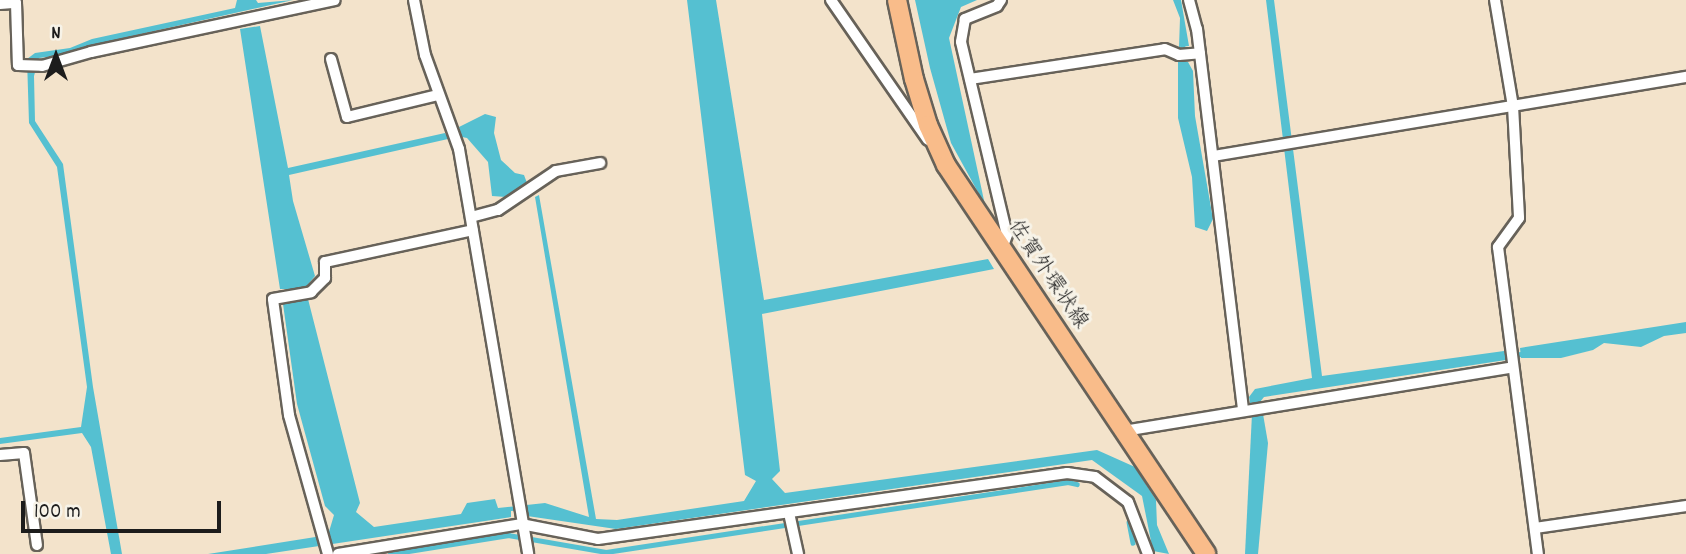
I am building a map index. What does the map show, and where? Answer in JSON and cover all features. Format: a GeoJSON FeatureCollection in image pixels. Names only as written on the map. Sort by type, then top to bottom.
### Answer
{"type":"FeatureCollection","features":[{"type":"Feature","properties":{"kind":"main road","name":"佐賀外環状線"},"geometry":{"type":"LineString","coordinates":[[897,0],[914,79],[928,125],[946,165],[1206,554]]}},
{"type":"Feature","properties":{"kind":"street"},"geometry":{"type":"LineString","coordinates":[[0,4],[16,3],[18,65],[42,66],[91,52],[335,0]]}},
{"type":"Feature","properties":{"kind":"street"},"geometry":{"type":"LineString","coordinates":[[414,0],[425,55],[454,135],[471,217],[523,534]]}},
{"type":"Feature","properties":{"kind":"street"},"geometry":{"type":"LineString","coordinates":[[831,0],[946,165]]}},
{"type":"Feature","properties":{"kind":"street"},"geometry":{"type":"LineString","coordinates":[[1001,0],[998,6],[965,19],[961,42],[1007,235],[1002,249]]}},
{"type":"Feature","properties":{"kind":"street"},"geometry":{"type":"LineString","coordinates":[[1189,0],[1189,54],[1213,156],[1252,408]]}},
{"type":"Feature","properties":{"kind":"street"},"geometry":{"type":"LineString","coordinates":[[1495,0],[1513,106],[1520,218],[1498,247],[1538,554]]}},
{"type":"Feature","properties":{"kind":"street"},"geometry":{"type":"LineString","coordinates":[[970,79],[1165,49],[1189,54]]}},
{"type":"Feature","properties":{"kind":"street"},"geometry":{"type":"LineString","coordinates":[[331,59],[347,117],[438,95]]}},
{"type":"Feature","properties":{"kind":"street"},"geometry":{"type":"LineString","coordinates":[[1213,156],[1686,77]]}},
{"type":"Feature","properties":{"kind":"street"},"geometry":{"type":"LineString","coordinates":[[471,217],[498,210],[556,171],[600,163]]}},
{"type":"Feature","properties":{"kind":"street"},"geometry":{"type":"LineString","coordinates":[[327,551],[289,415],[274,299],[311,292],[324,278],[326,262],[473,230]]}},
{"type":"Feature","properties":{"kind":"street"},"geometry":{"type":"LineString","coordinates":[[1124,431],[1512,359]]}},
{"type":"Feature","properties":{"kind":"street"},"geometry":{"type":"LineString","coordinates":[[0,455],[24,453],[37,545]]}},
{"type":"Feature","properties":{"kind":"street"},"geometry":{"type":"LineString","coordinates":[[338,554],[523,534],[598,539],[790,520],[1067,473],[1095,477],[1128,502],[1145,551]]}},
{"type":"Feature","properties":{"kind":"street"},"geometry":{"type":"LineString","coordinates":[[1535,528],[1686,506]]}},
{"type":"Feature","properties":{"kind":"street"},"geometry":{"type":"LineString","coordinates":[[790,520],[798,554]]}},
{"type":"Feature","properties":{"kind":"water"},"geometry":{"type":"Polygon","coordinates":[[[237,0],[256,0],[258,3],[293,0],[92,45],[71,54],[39,58],[34,76],[35,121],[63,164],[93,387],[122,554],[111,554],[91,447],[82,433],[0,444],[0,438],[81,427],[87,387],[57,167],[29,123],[27,59],[35,53],[70,48],[92,39],[235,8],[237,0]]]}},
{"type":"Feature","properties":{"kind":"water"},"geometry":{"type":"Polygon","coordinates":[[[687,0],[716,0],[764,300],[988,259],[994,269],[762,314],[780,471],[772,479],[785,493],[1097,450],[1135,467],[1156,500],[1157,525],[1169,554],[1153,551],[1142,496],[1092,460],[616,529],[527,516],[525,510],[511,511],[511,517],[266,554],[208,554],[328,535],[334,515],[325,506],[297,404],[283,304],[292,301],[290,289],[280,289],[240,29],[260,26],[288,168],[445,133],[448,139],[289,175],[293,201],[315,276],[306,287],[298,288],[299,299],[308,299],[360,503],[356,512],[374,527],[461,514],[467,503],[495,499],[498,508],[545,503],[589,517],[535,197],[539,195],[596,519],[617,520],[744,501],[756,481],[745,475],[687,0]]]}},
{"type":"Feature","properties":{"kind":"water"},"geometry":{"type":"Polygon","coordinates":[[[915,0],[977,0],[961,7],[949,38],[985,205],[951,143],[915,0]]]}},
{"type":"Feature","properties":{"kind":"water"},"geometry":{"type":"Polygon","coordinates":[[[1173,0],[1181,0],[1189,46],[1179,47],[1180,18],[1173,0]]]}},
{"type":"Feature","properties":{"kind":"water"},"geometry":{"type":"Polygon","coordinates":[[[1266,0],[1274,0],[1322,376],[1504,351],[1506,360],[1264,397],[1260,402],[1250,403],[1249,397],[1255,389],[1312,378],[1266,0]]]}},
{"type":"Feature","properties":{"kind":"water"},"geometry":{"type":"Polygon","coordinates":[[[1178,62],[1188,62],[1193,71],[1195,116],[1213,219],[1207,231],[1195,227],[1192,177],[1178,118],[1178,62]]]}},
{"type":"Feature","properties":{"kind":"water"},"geometry":{"type":"Polygon","coordinates":[[[485,114],[496,117],[494,133],[501,160],[515,173],[524,175],[527,183],[506,197],[492,196],[488,162],[467,138],[462,137],[459,127],[485,114]]]}},
{"type":"Feature","properties":{"kind":"water"},"geometry":{"type":"Polygon","coordinates":[[[1686,322],[1686,333],[1664,336],[1641,347],[1604,343],[1593,350],[1561,358],[1521,358],[1520,348],[1686,322]]]}},
{"type":"Feature","properties":{"kind":"water"},"geometry":{"type":"Polygon","coordinates":[[[1252,414],[1263,414],[1268,443],[1258,554],[1245,554],[1252,414]]]}},
{"type":"Feature","properties":{"kind":"waterway"},"geometry":{"type":"LineString","coordinates":[[1183,47],[1183,62]]}},
{"type":"Feature","properties":{"kind":"waterway"},"geometry":{"type":"LineString","coordinates":[[447,136],[461,133]]}},
{"type":"Feature","properties":{"kind":"waterway"},"geometry":{"type":"LineString","coordinates":[[1506,355],[1521,354]]}},
{"type":"Feature","properties":{"kind":"waterway"},"geometry":{"type":"LineString","coordinates":[[390,554],[508,535],[606,552],[1068,482],[1077,484]]}},
{"type":"Feature","properties":{"kind":"waterway"},"geometry":{"type":"LineString","coordinates":[[1129,522],[1133,543]]}}]}
